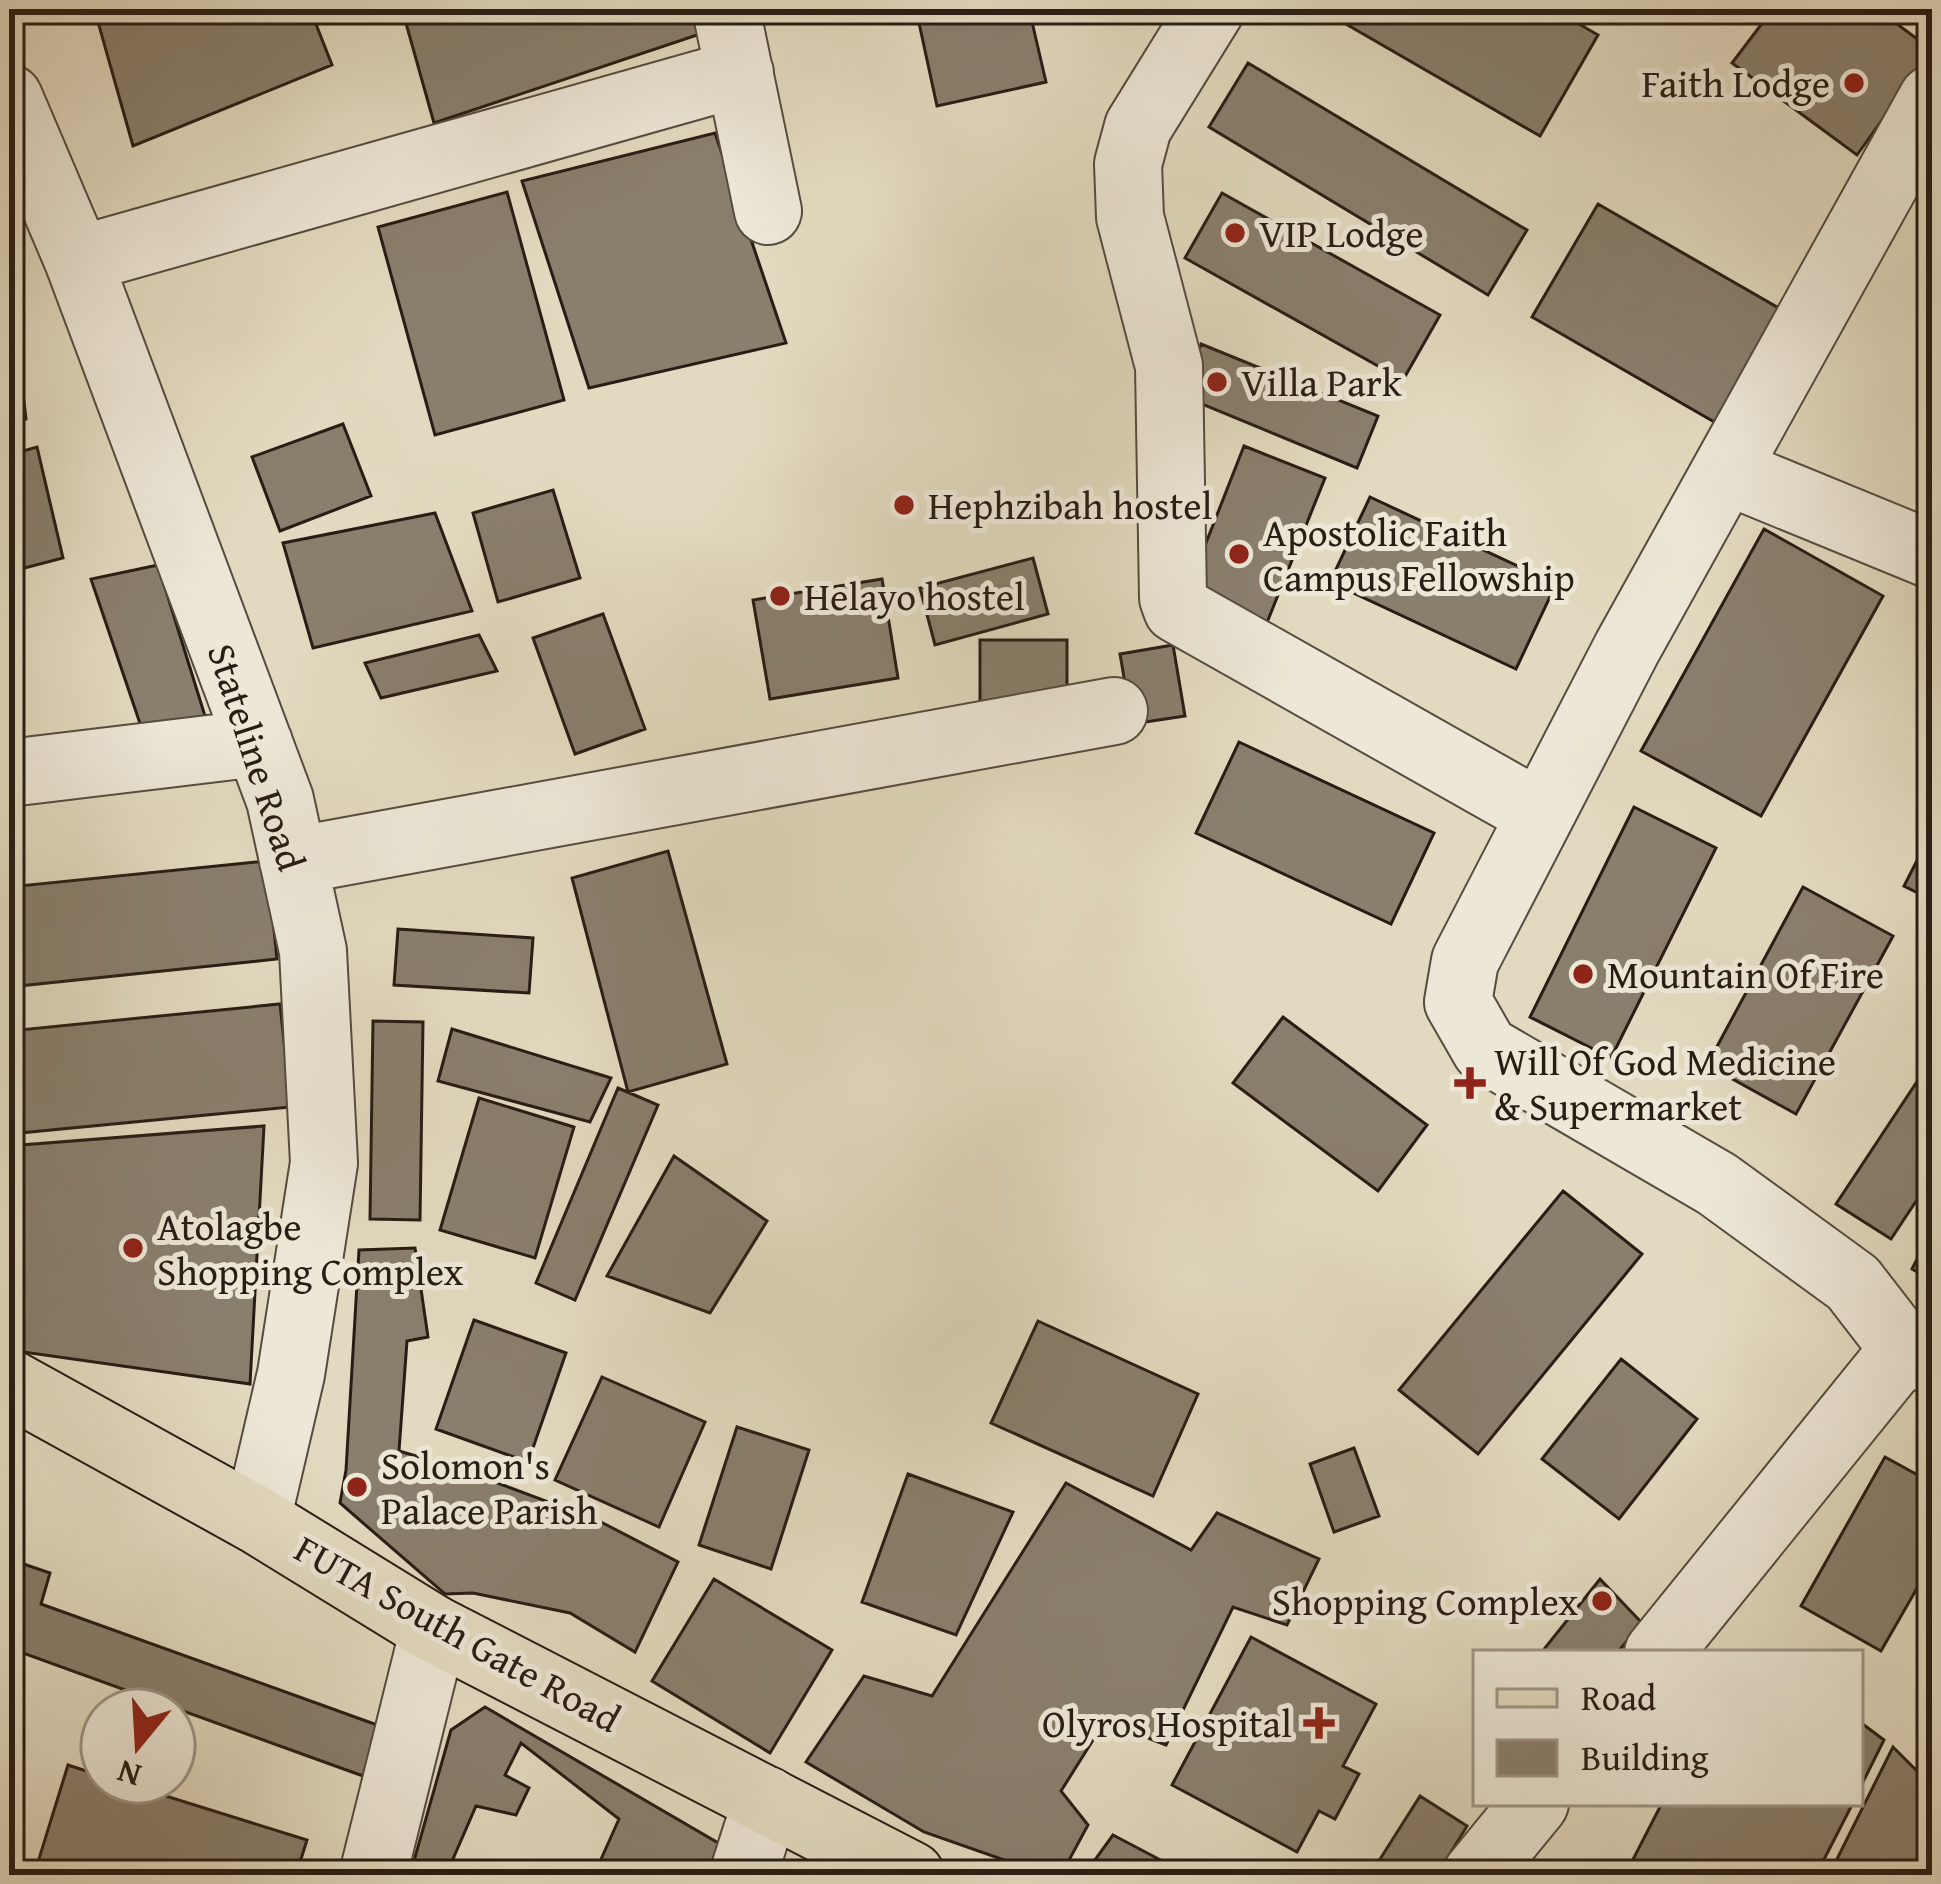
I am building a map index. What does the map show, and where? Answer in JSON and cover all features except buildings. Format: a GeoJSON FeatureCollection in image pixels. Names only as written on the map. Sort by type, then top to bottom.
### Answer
{"type":"FeatureCollection","features":[{"type":"Feature","properties":{"kind":"main road","name":"FUTA South Gate Road"},"geometry":{"type":"LineString","coordinates":[[9,1383],[257,1520],[434,1629],[911,1875]]}},
{"type":"Feature","properties":{"kind":"street"},"geometry":{"type":"LineString","coordinates":[[726,9],[768,212]]}},
{"type":"Feature","properties":{"kind":"street"},"geometry":{"type":"LineString","coordinates":[[1211,9],[1138,128],[1128,164],[1130,217],[1169,366],[1173,598],[1177,609],[1540,814]]}},
{"type":"Feature","properties":{"kind":"street"},"geometry":{"type":"LineString","coordinates":[[78,260],[740,73]]}},
{"type":"Feature","properties":{"kind":"street","name":"Stateline Road"},"geometry":{"type":"LineString","coordinates":[[9,98],[78,260],[280,800],[313,951],[325,1163],[291,1374],[257,1520]]}},
{"type":"Feature","properties":{"kind":"street"},"geometry":{"type":"LineString","coordinates":[[1661,1650],[1918,1355],[1853,1283],[1717,1184],[1485,1049],[1458,1002],[1465,961],[1627,648],[1932,99]]}},
{"type":"Feature","properties":{"kind":"street"},"geometry":{"type":"LineString","coordinates":[[1727,471],[1932,555]]}},
{"type":"Feature","properties":{"kind":"street"},"geometry":{"type":"LineString","coordinates":[[293,861],[1114,711]]}},
{"type":"Feature","properties":{"kind":"street"},"geometry":{"type":"LineString","coordinates":[[9,773],[259,743]]}},
{"type":"Feature","properties":{"kind":"street"},"geometry":{"type":"LineString","coordinates":[[373,1875],[434,1629]]}},
{"type":"Feature","properties":{"kind":"street"},"geometry":{"type":"LineString","coordinates":[[743,1875],[767,1800]]}},
{"type":"Feature","properties":{"kind":"street"},"geometry":{"type":"LineString","coordinates":[[1475,1875],[1532,1806]]}},
{"type":"Feature","properties":{"kind":"place","name":"Faith Lodge"},"geometry":{"type":"Point","coordinates":[1854,83]}},
{"type":"Feature","properties":{"kind":"place","name":"VIP Lodge"},"geometry":{"type":"Point","coordinates":[1235,233]}},
{"type":"Feature","properties":{"kind":"place","name":"Villa Park"},"geometry":{"type":"Point","coordinates":[1217,382]}},
{"type":"Feature","properties":{"kind":"place","name":"Hephzibah hostel"},"geometry":{"type":"Point","coordinates":[904,505]}},
{"type":"Feature","properties":{"kind":"place","name":"Apostolic Faith Campus Fellowship"},"geometry":{"type":"Point","coordinates":[1239,554]}},
{"type":"Feature","properties":{"kind":"place","name":"Helayo hostel"},"geometry":{"type":"Point","coordinates":[780,596]}},
{"type":"Feature","properties":{"kind":"place","name":"Mountain Of Fire"},"geometry":{"type":"Point","coordinates":[1583,974]}},
{"type":"Feature","properties":{"kind":"place","name":"Will Of God Medicine & Supermarket"},"geometry":{"type":"Point","coordinates":[1470,1083]}},
{"type":"Feature","properties":{"kind":"place","name":"Atolagbe Shopping Complex"},"geometry":{"type":"Point","coordinates":[133,1248]}},
{"type":"Feature","properties":{"kind":"place","name":"Solomon's Palace Parish"},"geometry":{"type":"Point","coordinates":[357,1487]}},
{"type":"Feature","properties":{"kind":"place","name":"Shopping Complex"},"geometry":{"type":"Point","coordinates":[1602,1601]}},
{"type":"Feature","properties":{"kind":"place","name":"Olyros Hospital"},"geometry":{"type":"Point","coordinates":[1319,1723]}}]}
